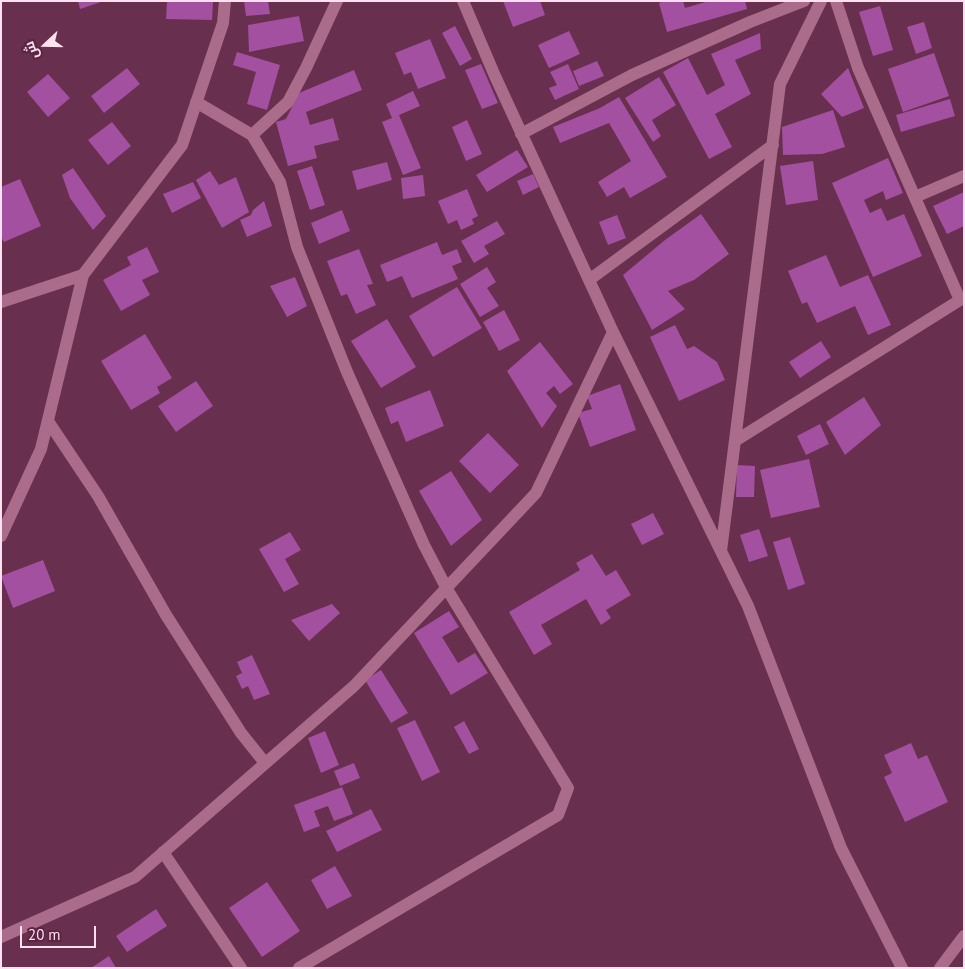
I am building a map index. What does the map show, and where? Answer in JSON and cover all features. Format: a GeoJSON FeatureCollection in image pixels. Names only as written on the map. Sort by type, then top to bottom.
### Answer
{"type":"FeatureCollection","features":[{"type":"Feature","properties":{"kind":"street"},"geometry":{"type":"LineString","coordinates":[[1,536],[41,449],[83,275],[182,145],[223,23],[225,1]]}},
{"type":"Feature","properties":{"kind":"street"},"geometry":{"type":"LineString","coordinates":[[252,135],[288,102],[306,68],[336,1]]}},
{"type":"Feature","properties":{"kind":"street"},"geometry":{"type":"LineString","coordinates":[[463,1],[495,76],[613,332],[748,606],[841,848],[902,968]]}},
{"type":"Feature","properties":{"kind":"street"},"geometry":{"type":"LineString","coordinates":[[522,134],[632,75],[750,22],[804,1]]}},
{"type":"Feature","properties":{"kind":"street"},"geometry":{"type":"LineString","coordinates":[[721,551],[780,84],[821,1]]}},
{"type":"Feature","properties":{"kind":"street"},"geometry":{"type":"LineString","coordinates":[[735,441],[960,300],[858,68],[836,1]]}},
{"type":"Feature","properties":{"kind":"street"},"geometry":{"type":"LineString","coordinates":[[196,102],[252,135],[280,182],[297,247],[343,363],[424,545],[447,589],[568,788],[558,815],[299,968]]}},
{"type":"Feature","properties":{"kind":"street"},"geometry":{"type":"LineString","coordinates":[[589,280],[772,145]]}},
{"type":"Feature","properties":{"kind":"street"},"geometry":{"type":"LineString","coordinates":[[915,197],[964,176]]}},
{"type":"Feature","properties":{"kind":"street"},"geometry":{"type":"LineString","coordinates":[[1,302],[83,275]]}},
{"type":"Feature","properties":{"kind":"street"},"geometry":{"type":"LineString","coordinates":[[1,938],[135,877],[354,686],[536,493],[613,332]]}},
{"type":"Feature","properties":{"kind":"street"},"geometry":{"type":"LineString","coordinates":[[48,421],[98,496],[166,615],[241,733],[265,763]]}},
{"type":"Feature","properties":{"kind":"street"},"geometry":{"type":"LineString","coordinates":[[163,852],[242,968]]}},
{"type":"Feature","properties":{"kind":"street"},"geometry":{"type":"LineString","coordinates":[[940,968],[964,936]]}},
{"type":"Feature","properties":{"kind":"building"},"geometry":{"type":"Polygon","coordinates":[[[78,1],[101,1],[101,2],[80,9],[78,1]]]}},
{"type":"Feature","properties":{"kind":"building"},"geometry":{"type":"Polygon","coordinates":[[[167,1],[213,1],[212,20],[166,19],[167,1]]]}},
{"type":"Feature","properties":{"kind":"building"},"geometry":{"type":"Polygon","coordinates":[[[244,1],[268,1],[270,14],[246,16],[244,1]]]}},
{"type":"Feature","properties":{"kind":"building"},"geometry":{"type":"Polygon","coordinates":[[[503,1],[540,1],[545,15],[513,27],[503,1]]]}},
{"type":"Feature","properties":{"kind":"building"},"geometry":{"type":"Polygon","coordinates":[[[683,1],[685,8],[709,1],[745,1],[747,9],[667,32],[659,3],[683,1]]]}},
{"type":"Feature","properties":{"kind":"building"},"geometry":{"type":"Polygon","coordinates":[[[880,6],[893,50],[873,56],[859,12],[880,6]]]}},
{"type":"Feature","properties":{"kind":"building"},"geometry":{"type":"Polygon","coordinates":[[[299,16],[304,41],[249,52],[248,25],[299,16]]]}},
{"type":"Feature","properties":{"kind":"building"},"geometry":{"type":"Polygon","coordinates":[[[924,22],[932,48],[916,54],[907,27],[924,22]]]}},
{"type":"Feature","properties":{"kind":"building"},"geometry":{"type":"Polygon","coordinates":[[[455,26],[472,59],[460,66],[442,33],[455,26]]]}},
{"type":"Feature","properties":{"kind":"building"},"geometry":{"type":"Polygon","coordinates":[[[569,31],[580,54],[549,68],[538,45],[569,31]]]}},
{"type":"Feature","properties":{"kind":"building"},"geometry":{"type":"Polygon","coordinates":[[[760,33],[761,49],[735,60],[751,94],[715,114],[732,147],[709,159],[663,72],[688,58],[707,95],[725,85],[711,54],[760,33]]]}},
{"type":"Feature","properties":{"kind":"building"},"geometry":{"type":"Polygon","coordinates":[[[430,39],[446,78],[418,89],[411,72],[404,75],[395,53],[430,39]]]}},
{"type":"Feature","properties":{"kind":"building"},"geometry":{"type":"Polygon","coordinates":[[[237,52],[280,65],[267,110],[247,104],[256,72],[233,65],[237,52]]]}},
{"type":"Feature","properties":{"kind":"building"},"geometry":{"type":"Polygon","coordinates":[[[934,53],[949,96],[903,112],[888,69],[934,53]]]}},
{"type":"Feature","properties":{"kind":"building"},"geometry":{"type":"Polygon","coordinates":[[[597,61],[604,76],[579,86],[573,71],[597,61]]]}},
{"type":"Feature","properties":{"kind":"building"},"geometry":{"type":"Polygon","coordinates":[[[481,64],[498,103],[482,109],[465,70],[481,64]]]}},
{"type":"Feature","properties":{"kind":"building"},"geometry":{"type":"Polygon","coordinates":[[[568,64],[579,89],[555,100],[549,88],[557,85],[550,72],[568,64]]]}},
{"type":"Feature","properties":{"kind":"building"},"geometry":{"type":"Polygon","coordinates":[[[127,68],[140,84],[104,113],[91,96],[127,68]]]}},
{"type":"Feature","properties":{"kind":"building"},"geometry":{"type":"Polygon","coordinates":[[[848,68],[864,108],[842,117],[821,94],[848,68]]]}},
{"type":"Feature","properties":{"kind":"building"},"geometry":{"type":"Polygon","coordinates":[[[354,70],[362,90],[306,112],[310,125],[333,118],[339,140],[314,146],[317,158],[288,166],[276,122],[286,119],[299,93],[354,70]]]}},
{"type":"Feature","properties":{"kind":"building"},"geometry":{"type":"Polygon","coordinates":[[[48,74],[70,98],[48,117],[27,92],[48,74]]]}},
{"type":"Feature","properties":{"kind":"building"},"geometry":{"type":"Polygon","coordinates":[[[659,77],[676,105],[652,120],[661,136],[653,142],[625,98],[659,77]]]}},
{"type":"Feature","properties":{"kind":"building"},"geometry":{"type":"Polygon","coordinates":[[[413,91],[420,106],[399,115],[421,168],[403,175],[382,122],[392,118],[386,104],[413,91]]]}},
{"type":"Feature","properties":{"kind":"building"},"geometry":{"type":"Polygon","coordinates":[[[619,97],[667,177],[630,198],[624,187],[607,197],[598,182],[631,161],[609,123],[560,143],[553,127],[600,108],[619,97]]]}},
{"type":"Feature","properties":{"kind":"building"},"geometry":{"type":"Polygon","coordinates":[[[950,99],[955,116],[901,132],[896,115],[950,99]]]}},
{"type":"Feature","properties":{"kind":"building"},"geometry":{"type":"Polygon","coordinates":[[[833,110],[845,147],[822,154],[783,155],[782,127],[833,110]]]}},
{"type":"Feature","properties":{"kind":"building"},"geometry":{"type":"Polygon","coordinates":[[[467,120],[482,154],[466,161],[452,127],[467,120]]]}},
{"type":"Feature","properties":{"kind":"building"},"geometry":{"type":"Polygon","coordinates":[[[112,122],[131,146],[108,165],[88,140],[112,122]]]}},
{"type":"Feature","properties":{"kind":"building"},"geometry":{"type":"Polygon","coordinates":[[[517,150],[528,167],[487,192],[476,175],[517,150]]]}},
{"type":"Feature","properties":{"kind":"building"},"geometry":{"type":"Polygon","coordinates":[[[888,158],[903,193],[886,200],[883,191],[864,200],[870,213],[881,208],[887,221],[904,214],[922,256],[873,277],[832,183],[888,158]]]}},
{"type":"Feature","properties":{"kind":"building"},"geometry":{"type":"Polygon","coordinates":[[[813,161],[818,200],[786,205],[780,166],[813,161]]]}},
{"type":"Feature","properties":{"kind":"building"},"geometry":{"type":"Polygon","coordinates":[[[387,162],[392,180],[357,190],[352,171],[387,162]]]}},
{"type":"Feature","properties":{"kind":"building"},"geometry":{"type":"Polygon","coordinates":[[[312,166],[325,205],[310,210],[297,171],[312,166]]]}},
{"type":"Feature","properties":{"kind":"building"},"geometry":{"type":"Polygon","coordinates":[[[73,168],[106,216],[93,230],[70,198],[62,175],[73,168]]]}},
{"type":"Feature","properties":{"kind":"building"},"geometry":{"type":"Polygon","coordinates":[[[210,171],[219,185],[236,177],[249,212],[222,228],[196,180],[210,171]]]}},
{"type":"Feature","properties":{"kind":"building"},"geometry":{"type":"Polygon","coordinates":[[[533,174],[539,187],[523,195],[517,181],[533,174]]]}},
{"type":"Feature","properties":{"kind":"building"},"geometry":{"type":"Polygon","coordinates":[[[423,175],[425,196],[403,199],[401,178],[423,175]]]}},
{"type":"Feature","properties":{"kind":"building"},"geometry":{"type":"Polygon","coordinates":[[[20,179],[41,226],[4,242],[1,237],[1,187],[20,179]]]}},
{"type":"Feature","properties":{"kind":"building"},"geometry":{"type":"Polygon","coordinates":[[[193,182],[201,198],[172,213],[163,194],[193,182]]]}},
{"type":"Feature","properties":{"kind":"building"},"geometry":{"type":"Polygon","coordinates":[[[467,189],[478,216],[472,219],[474,224],[461,230],[457,220],[448,224],[438,201],[467,189]]]}},
{"type":"Feature","properties":{"kind":"building"},"geometry":{"type":"Polygon","coordinates":[[[964,192],[964,226],[947,234],[933,206],[964,192]]]}},
{"type":"Feature","properties":{"kind":"building"},"geometry":{"type":"Polygon","coordinates":[[[264,201],[272,226],[247,237],[240,220],[251,215],[253,210],[264,201]]]}},
{"type":"Feature","properties":{"kind":"building"},"geometry":{"type":"Polygon","coordinates":[[[342,210],[350,231],[319,244],[311,223],[342,210]]]}},
{"type":"Feature","properties":{"kind":"building"},"geometry":{"type":"Polygon","coordinates":[[[701,214],[729,254],[694,280],[668,291],[685,309],[652,330],[623,275],[665,240],[701,214]]]}},
{"type":"Feature","properties":{"kind":"building"},"geometry":{"type":"Polygon","coordinates":[[[617,215],[626,238],[608,245],[599,222],[617,215]]]}},
{"type":"Feature","properties":{"kind":"building"},"geometry":{"type":"Polygon","coordinates":[[[497,221],[505,234],[484,246],[489,254],[474,263],[461,241],[497,221]]]}},
{"type":"Feature","properties":{"kind":"building"},"geometry":{"type":"Polygon","coordinates":[[[437,242],[442,255],[457,249],[462,262],[452,266],[458,279],[412,298],[402,276],[387,282],[380,265],[437,242]]]}},
{"type":"Feature","properties":{"kind":"building"},"geometry":{"type":"Polygon","coordinates":[[[147,247],[159,272],[142,280],[150,295],[121,311],[103,280],[131,265],[127,257],[147,247]]]}},
{"type":"Feature","properties":{"kind":"building"},"geometry":{"type":"Polygon","coordinates":[[[359,249],[373,284],[367,285],[376,305],[356,314],[347,294],[341,296],[327,261],[359,249]]]}},
{"type":"Feature","properties":{"kind":"building"},"geometry":{"type":"Polygon","coordinates":[[[826,255],[840,287],[868,275],[891,325],[868,335],[855,306],[817,323],[807,302],[802,304],[788,271],[826,255]]]}},
{"type":"Feature","properties":{"kind":"building"},"geometry":{"type":"Polygon","coordinates":[[[487,267],[496,282],[487,288],[499,306],[480,317],[460,284],[487,267]]]}},
{"type":"Feature","properties":{"kind":"building"},"geometry":{"type":"Polygon","coordinates":[[[295,277],[307,306],[287,317],[270,286],[295,277]]]}},
{"type":"Feature","properties":{"kind":"building"},"geometry":{"type":"Polygon","coordinates":[[[457,287],[482,328],[433,357],[409,316],[457,287]]]}},
{"type":"Feature","properties":{"kind":"building"},"geometry":{"type":"Polygon","coordinates":[[[504,310],[520,340],[499,351],[483,322],[504,310]]]}},
{"type":"Feature","properties":{"kind":"building"},"geometry":{"type":"Polygon","coordinates":[[[387,319],[416,367],[381,388],[351,341],[387,319]]]}},
{"type":"Feature","properties":{"kind":"building"},"geometry":{"type":"Polygon","coordinates":[[[675,325],[687,349],[694,346],[717,362],[725,380],[679,401],[650,337],[675,325]]]}},
{"type":"Feature","properties":{"kind":"building"},"geometry":{"type":"Polygon","coordinates":[[[145,334],[172,378],[157,387],[160,393],[131,410],[101,361],[145,334]]]}},
{"type":"Feature","properties":{"kind":"building"},"geometry":{"type":"Polygon","coordinates":[[[821,341],[831,357],[800,378],[789,362],[821,341]]]}},
{"type":"Feature","properties":{"kind":"building"},"geometry":{"type":"Polygon","coordinates":[[[540,342],[573,384],[560,394],[554,386],[546,393],[557,406],[542,428],[507,371],[540,342]]]}},
{"type":"Feature","properties":{"kind":"building"},"geometry":{"type":"Polygon","coordinates":[[[196,381],[213,406],[176,432],[158,406],[196,381]]]}},
{"type":"Feature","properties":{"kind":"building"},"geometry":{"type":"Polygon","coordinates":[[[620,384],[636,430],[590,447],[578,413],[592,409],[587,396],[620,384]]]}},
{"type":"Feature","properties":{"kind":"building"},"geometry":{"type":"Polygon","coordinates":[[[430,390],[444,426],[406,442],[398,421],[391,424],[385,408],[430,390]]]}},
{"type":"Feature","properties":{"kind":"building"},"geometry":{"type":"Polygon","coordinates":[[[864,397],[881,425],[845,455],[826,422],[864,397]]]}},
{"type":"Feature","properties":{"kind":"building"},"geometry":{"type":"Polygon","coordinates":[[[820,424],[829,444],[806,455],[797,436],[820,424]]]}},
{"type":"Feature","properties":{"kind":"building"},"geometry":{"type":"Polygon","coordinates":[[[488,433],[519,465],[490,493],[459,461],[488,433]]]}},
{"type":"Feature","properties":{"kind":"building"},"geometry":{"type":"Polygon","coordinates":[[[809,459],[820,507],[771,518],[760,470],[809,459]]]}},
{"type":"Feature","properties":{"kind":"building"},"geometry":{"type":"Polygon","coordinates":[[[737,465],[755,466],[754,497],[736,497],[737,465]]]}},
{"type":"Feature","properties":{"kind":"building"},"geometry":{"type":"Polygon","coordinates":[[[451,471],[482,520],[451,546],[419,491],[451,471]]]}},
{"type":"Feature","properties":{"kind":"building"},"geometry":{"type":"Polygon","coordinates":[[[653,513],[664,534],[642,545],[631,524],[653,513]]]}},
{"type":"Feature","properties":{"kind":"building"},"geometry":{"type":"Polygon","coordinates":[[[759,529],[768,556],[749,562],[740,535],[759,529]]]}},
{"type":"Feature","properties":{"kind":"building"},"geometry":{"type":"Polygon","coordinates":[[[290,532],[301,550],[285,559],[299,584],[284,592],[259,549],[290,532]]]}},
{"type":"Feature","properties":{"kind":"building"},"geometry":{"type":"Polygon","coordinates":[[[790,537],[805,584],[788,590],[773,542],[790,537]]]}},
{"type":"Feature","properties":{"kind":"building"},"geometry":{"type":"Polygon","coordinates":[[[592,554],[606,576],[616,570],[631,595],[606,610],[611,618],[601,625],[586,599],[541,625],[552,644],[534,655],[509,612],[580,570],[576,563],[592,554]]]}},
{"type":"Feature","properties":{"kind":"building"},"geometry":{"type":"Polygon","coordinates":[[[43,560],[55,591],[13,608],[1,576],[43,560]]]}},
{"type":"Feature","properties":{"kind":"building"},"geometry":{"type":"Polygon","coordinates":[[[332,604],[340,613],[309,641],[291,620],[332,604]]]}},
{"type":"Feature","properties":{"kind":"building"},"geometry":{"type":"Polygon","coordinates":[[[449,611],[459,627],[442,637],[458,663],[475,653],[488,673],[451,695],[414,633],[449,611]]]}},
{"type":"Feature","properties":{"kind":"building"},"geometry":{"type":"Polygon","coordinates":[[[252,655],[270,694],[254,700],[248,686],[242,689],[236,676],[242,673],[237,662],[252,655]]]}},
{"type":"Feature","properties":{"kind":"building"},"geometry":{"type":"Polygon","coordinates":[[[381,670],[408,713],[391,723],[365,680],[381,670]]]}},
{"type":"Feature","properties":{"kind":"building"},"geometry":{"type":"Polygon","coordinates":[[[415,720],[440,772],[422,781],[397,728],[415,720]]]}},
{"type":"Feature","properties":{"kind":"building"},"geometry":{"type":"Polygon","coordinates":[[[464,721],[479,749],[469,754],[454,727],[464,721]]]}},
{"type":"Feature","properties":{"kind":"building"},"geometry":{"type":"Polygon","coordinates":[[[325,731],[339,765],[321,773],[308,738],[325,731]]]}},
{"type":"Feature","properties":{"kind":"building"},"geometry":{"type":"Polygon","coordinates":[[[911,743],[918,759],[927,755],[948,802],[905,822],[884,777],[892,773],[884,755],[911,743]]]}},
{"type":"Feature","properties":{"kind":"building"},"geometry":{"type":"Polygon","coordinates":[[[354,763],[360,778],[340,786],[334,771],[354,763]]]}},
{"type":"Feature","properties":{"kind":"building"},"geometry":{"type":"Polygon","coordinates":[[[342,787],[353,814],[334,821],[328,806],[314,811],[320,826],[304,832],[294,805],[342,787]]]}},
{"type":"Feature","properties":{"kind":"building"},"geometry":{"type":"Polygon","coordinates":[[[371,809],[382,830],[337,852],[326,831],[371,809]]]}},
{"type":"Feature","properties":{"kind":"building"},"geometry":{"type":"Polygon","coordinates":[[[335,866],[352,896],[327,909],[311,880],[335,866]]]}},
{"type":"Feature","properties":{"kind":"building"},"geometry":{"type":"Polygon","coordinates":[[[267,882],[300,931],[262,957],[229,908],[267,882]]]}},
{"type":"Feature","properties":{"kind":"building"},"geometry":{"type":"Polygon","coordinates":[[[156,909],[167,926],[127,952],[116,936],[156,909]]]}},
{"type":"Feature","properties":{"kind":"building"},"geometry":{"type":"Polygon","coordinates":[[[109,956],[116,968],[91,968],[109,956]]]}}]}
